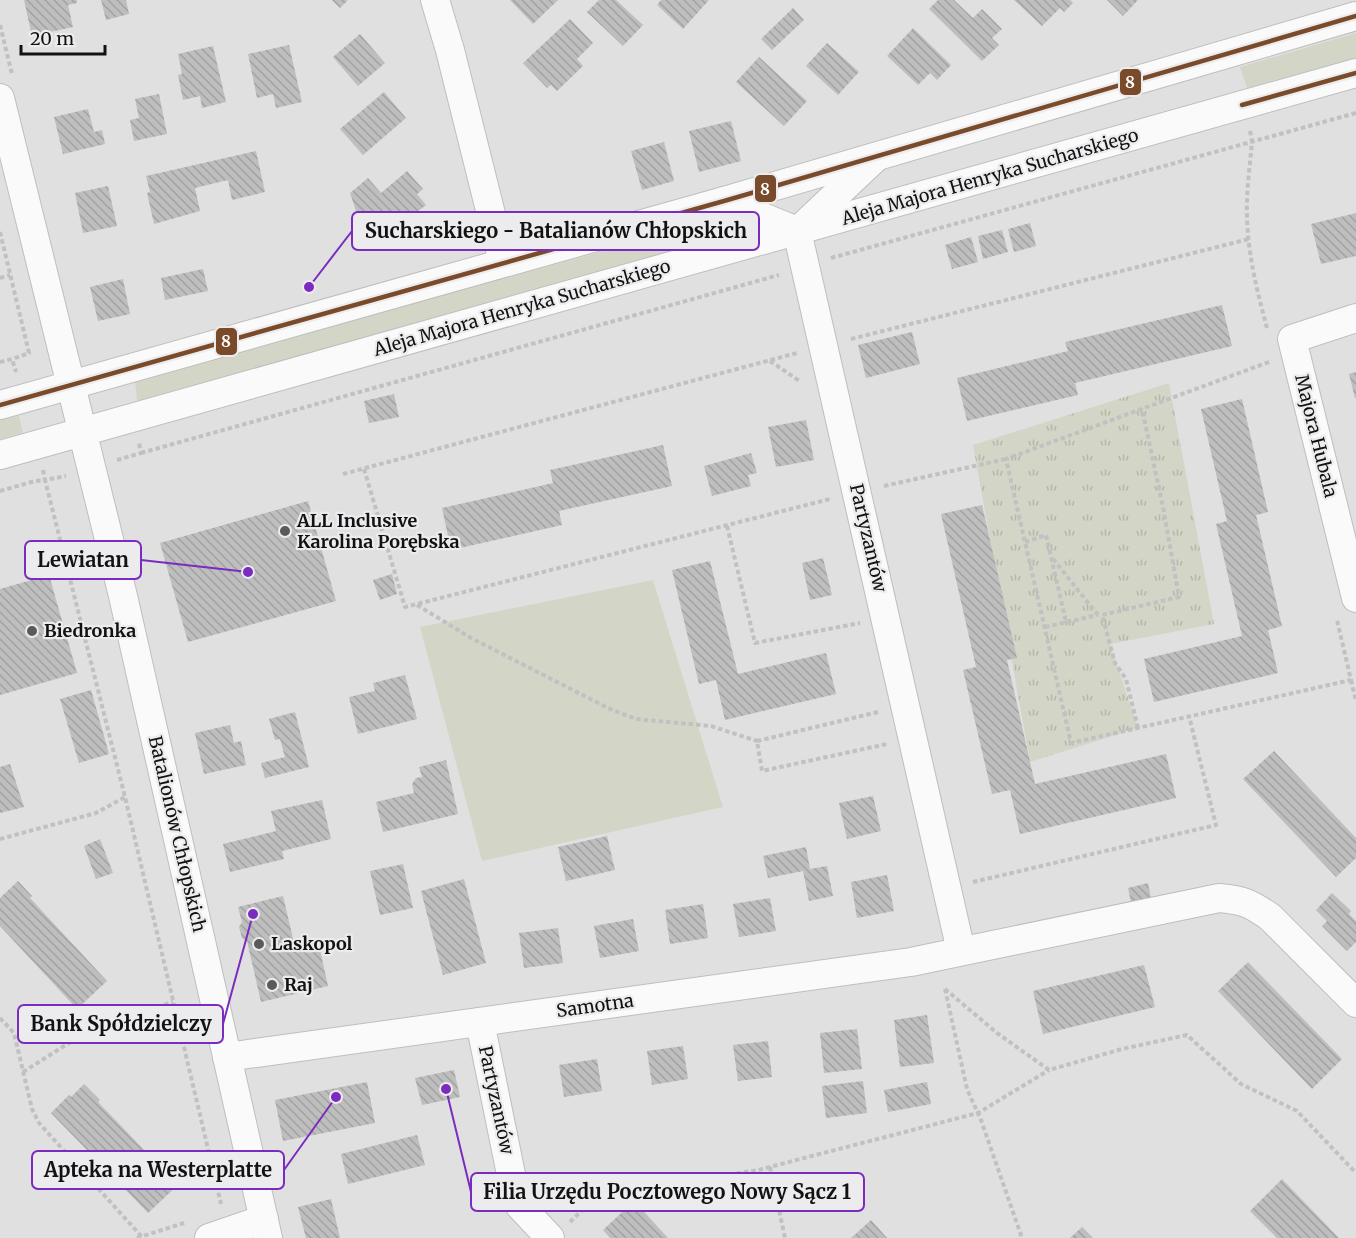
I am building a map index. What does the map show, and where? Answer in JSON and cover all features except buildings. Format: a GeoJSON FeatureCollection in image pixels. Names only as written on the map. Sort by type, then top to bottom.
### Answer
{"type":"FeatureCollection","features":[{"type":"Feature","properties":{"kind":"street"},"geometry":{"type":"LineString","coordinates":[[435,0],[450,50],[503,262]]}},
{"type":"Feature","properties":{"kind":"street"},"geometry":{"type":"LineString","coordinates":[[0,405],[724,201],[1356,16]]}},
{"type":"Feature","properties":{"kind":"street","name":"Aleja Majora Henryka Sucharskiego"},"geometry":{"type":"LineString","coordinates":[[0,455],[1356,73]]}},
{"type":"Feature","properties":{"kind":"street"},"geometry":{"type":"LineString","coordinates":[[0,98],[71,386]]}},
{"type":"Feature","properties":{"kind":"street"},"geometry":{"type":"LineString","coordinates":[[724,201],[797,231],[877,157]]}},
{"type":"Feature","properties":{"kind":"street","name":"Partyzantów"},"geometry":{"type":"LineString","coordinates":[[797,231],[962,951]]}},
{"type":"Feature","properties":{"kind":"street","name":"Majora Hubala"},"geometry":{"type":"LineString","coordinates":[[1346,605],[1292,339],[1356,318]]}},
{"type":"Feature","properties":{"kind":"street","name":"Batalionów Chłopskich"},"geometry":{"type":"LineString","coordinates":[[71,386],[123,596],[266,1229]]}},
{"type":"Feature","properties":{"kind":"street","name":"Samotna"},"geometry":{"type":"LineString","coordinates":[[227,1057],[911,962],[1219,898],[1239,899],[1270,917],[1356,1003]]}},
{"type":"Feature","properties":{"kind":"street","name":"Partyzantów"},"geometry":{"type":"LineString","coordinates":[[480,1022],[515,1194],[520,1206],[557,1232]]}},
{"type":"Feature","properties":{"kind":"street"},"geometry":{"type":"LineString","coordinates":[[203,1228],[266,1229]]}},
{"type":"Feature","properties":{"kind":"path"},"geometry":{"type":"LineString","coordinates":[[1246,104],[1252,141],[1247,215],[1249,239],[1253,276],[1269,333]]}},
{"type":"Feature","properties":{"kind":"path"},"geometry":{"type":"LineString","coordinates":[[112,462],[806,268],[845,253],[1356,113]]}},
{"type":"Feature","properties":{"kind":"path"},"geometry":{"type":"LineString","coordinates":[[0,232],[29,353],[0,362]]}},
{"type":"Feature","properties":{"kind":"path"},"geometry":{"type":"LineString","coordinates":[[0,278],[10,275]]}},
{"type":"Feature","properties":{"kind":"path"},"geometry":{"type":"LineString","coordinates":[[12,359],[19,381]]}},
{"type":"Feature","properties":{"kind":"path"},"geometry":{"type":"LineString","coordinates":[[874,488],[1006,459],[1276,359]]}},
{"type":"Feature","properties":{"kind":"path"},"geometry":{"type":"LineString","coordinates":[[769,361],[808,386]]}},
{"type":"Feature","properties":{"kind":"path"},"geometry":{"type":"LineString","coordinates":[[1045,627],[1179,597],[1142,409]]}},
{"type":"Feature","properties":{"kind":"path"},"geometry":{"type":"LineString","coordinates":[[136,434],[141,453]]}},
{"type":"Feature","properties":{"kind":"path"},"geometry":{"type":"LineString","coordinates":[[1006,459],[1071,743],[1351,680]]}},
{"type":"Feature","properties":{"kind":"path"},"geometry":{"type":"LineString","coordinates":[[40,462],[125,797],[222,1209]]}},
{"type":"Feature","properties":{"kind":"path"},"geometry":{"type":"LineString","coordinates":[[364,469],[405,607],[832,499]]}},
{"type":"Feature","properties":{"kind":"path"},"geometry":{"type":"LineString","coordinates":[[0,491],[35,480],[55,480],[72,474]]}},
{"type":"Feature","properties":{"kind":"path"},"geometry":{"type":"LineString","coordinates":[[727,525],[755,643],[860,623]]}},
{"type":"Feature","properties":{"kind":"path"},"geometry":{"type":"LineString","coordinates":[[1025,542],[1046,535],[1066,622]]}},
{"type":"Feature","properties":{"kind":"path"},"geometry":{"type":"LineString","coordinates":[[1051,556],[1100,615],[1115,663],[1126,679],[1138,728]]}},
{"type":"Feature","properties":{"kind":"path"},"geometry":{"type":"LineString","coordinates":[[416,605],[471,638],[608,708],[636,719],[711,726],[757,741],[880,711],[883,722]]}},
{"type":"Feature","properties":{"kind":"path"},"geometry":{"type":"LineString","coordinates":[[1346,605],[1351,680],[1356,701]]}},
{"type":"Feature","properties":{"kind":"path"},"geometry":{"type":"LineString","coordinates":[[858,612],[863,634]]}},
{"type":"Feature","properties":{"kind":"path"},"geometry":{"type":"LineString","coordinates":[[964,884],[1216,825],[1189,717]]}},
{"type":"Feature","properties":{"kind":"path"},"geometry":{"type":"LineString","coordinates":[[757,741],[762,771],[889,744],[886,733]]}},
{"type":"Feature","properties":{"kind":"path"},"geometry":{"type":"LineString","coordinates":[[0,840],[96,813],[125,797]]}},
{"type":"Feature","properties":{"kind":"path"},"geometry":{"type":"LineString","coordinates":[[1022,1238],[978,1113],[967,1089],[945,989],[997,1033],[1049,1070]]}},
{"type":"Feature","properties":{"kind":"path"},"geometry":{"type":"LineString","coordinates":[[23,1072],[91,1029],[174,1002]]}},
{"type":"Feature","properties":{"kind":"path"},"geometry":{"type":"LineString","coordinates":[[0,1018],[14,1033],[32,1110],[39,1122],[140,1237],[203,1228]]}},
{"type":"Feature","properties":{"kind":"path"},"geometry":{"type":"LineString","coordinates":[[557,1232],[600,1193],[651,1181],[709,1178],[770,1167],[978,1113],[1049,1070],[1122,1049],[1187,1035],[1241,1084],[1297,1111],[1356,1173]]}},
{"type":"Feature","properties":{"kind":"path"},"geometry":{"type":"LineString","coordinates":[[770,1167],[785,1238]]}},
{"type":"Feature","properties":{"kind":"green space"},"geometry":{"type":"Polygon","coordinates":[[[1356,33],[1356,58],[1247,88],[1240,67],[1356,33]]]}},
{"type":"Feature","properties":{"kind":"green space"},"geometry":{"type":"Polygon","coordinates":[[[721,220],[722,237],[137,401],[135,381],[721,220]]]}},
{"type":"Feature","properties":{"kind":"green space"},"geometry":{"type":"Polygon","coordinates":[[[1169,383],[1214,624],[1110,644],[1138,728],[1030,762],[973,445],[1169,383]]]}},
{"type":"Feature","properties":{"kind":"green space"},"geometry":{"type":"Polygon","coordinates":[[[19,416],[23,433],[0,439],[0,420],[19,416]]]}},
{"type":"Feature","properties":{"kind":"green space"},"geometry":{"type":"Polygon","coordinates":[[[653,580],[723,807],[482,861],[420,627],[653,580]]]}},
{"type":"Feature","properties":{"kind":"transit line","name":"8"},"geometry":{"type":"LineString","coordinates":[[0,405],[724,201],[1356,16]]}},
{"type":"Feature","properties":{"kind":"transit line","name":"8"},"geometry":{"type":"LineString","coordinates":[[1242,105],[1356,73]]}},
{"type":"Feature","properties":{"kind":"place","name":"Sucharskiego - Batalianów Chłopskich"},"geometry":{"type":"Point","coordinates":[309,287]}},
{"type":"Feature","properties":{"kind":"place","name":"ALL Inclusive Karolina Porębska"},"geometry":{"type":"Point","coordinates":[285,531]}},
{"type":"Feature","properties":{"kind":"place","name":"Lewiatan"},"geometry":{"type":"Point","coordinates":[248,572]}},
{"type":"Feature","properties":{"kind":"place","name":"Biedronka"},"geometry":{"type":"Point","coordinates":[32,631]}},
{"type":"Feature","properties":{"kind":"place","name":"Bank Spółdzielczy"},"geometry":{"type":"Point","coordinates":[253,914]}},
{"type":"Feature","properties":{"kind":"place","name":"Laskopol"},"geometry":{"type":"Point","coordinates":[259,944]}},
{"type":"Feature","properties":{"kind":"place","name":"Raj"},"geometry":{"type":"Point","coordinates":[272,985]}},
{"type":"Feature","properties":{"kind":"place","name":"Filia Urzędu Pocztowego Nowy Sącz 1"},"geometry":{"type":"Point","coordinates":[446,1089]}},
{"type":"Feature","properties":{"kind":"place","name":"Apteka na Westerplatte"},"geometry":{"type":"Point","coordinates":[336,1097]}}]}
